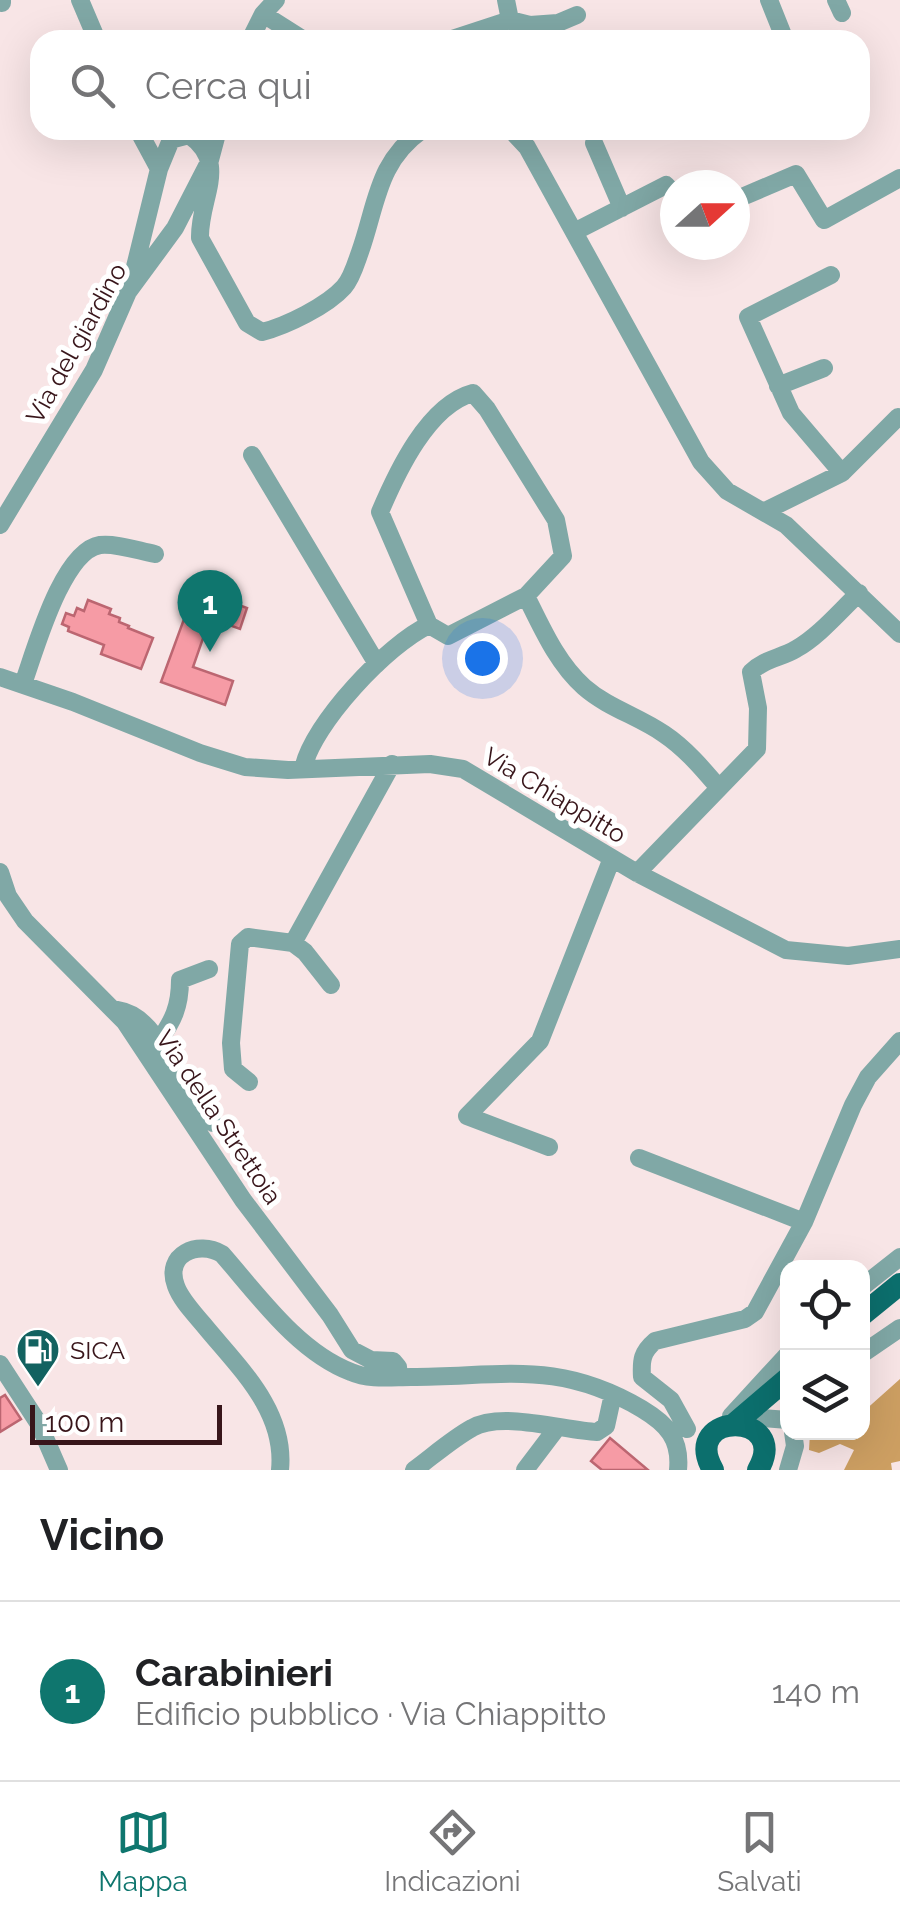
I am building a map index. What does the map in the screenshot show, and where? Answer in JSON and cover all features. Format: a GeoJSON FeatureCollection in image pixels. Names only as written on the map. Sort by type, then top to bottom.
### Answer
{"type":"FeatureCollection","features":[{"type":"Feature","properties":{"kind":"main road"},"geometry":{"type":"LineString","coordinates":[[870,1308],[900,1284]]}},
{"type":"Feature","properties":{"kind":"main road"},"geometry":{"type":"LineString","coordinates":[[689,1470],[709,1458],[724,1427],[780,1385]]}},
{"type":"Feature","properties":{"kind":"main road"},"geometry":{"type":"LineString","coordinates":[[758,1470],[764,1456],[761,1428],[780,1388]]}},
{"type":"Feature","properties":{"kind":"main road"},"geometry":{"type":"LineString","coordinates":[[724,1427],[761,1428]]}},
{"type":"Feature","properties":{"kind":"street"},"geometry":{"type":"LineString","coordinates":[[80,0],[93,30]]}},
{"type":"Feature","properties":{"kind":"street"},"geometry":{"type":"LineString","coordinates":[[506,0],[510,20]]}},
{"type":"Feature","properties":{"kind":"street"},"geometry":{"type":"LineString","coordinates":[[769,0],[782,30]]}},
{"type":"Feature","properties":{"kind":"street"},"geometry":{"type":"LineString","coordinates":[[249,30],[269,7]]}},
{"type":"Feature","properties":{"kind":"street"},"geometry":{"type":"LineString","coordinates":[[256,30],[269,7]]}},
{"type":"Feature","properties":{"kind":"street"},"geometry":{"type":"LineString","coordinates":[[269,7],[293,30]]}},
{"type":"Feature","properties":{"kind":"street"},"geometry":{"type":"LineString","coordinates":[[480,30],[510,20],[530,25],[558,23],[577,15]]}},
{"type":"Feature","properties":{"kind":"street"},"geometry":{"type":"LineString","coordinates":[[143,140],[159,169]]}},
{"type":"Feature","properties":{"kind":"street"},"geometry":{"type":"LineString","coordinates":[[128,292],[170,140]]}},
{"type":"Feature","properties":{"kind":"street"},"geometry":{"type":"LineString","coordinates":[[194,140],[204,149],[212,170],[200,238]]}},
{"type":"Feature","properties":{"kind":"street","name":"Via del giardino"},"geometry":{"type":"LineString","coordinates":[[0,525],[94,370],[128,292],[175,228],[210,160],[215,140]]}},
{"type":"Feature","properties":{"kind":"street"},"geometry":{"type":"LineString","coordinates":[[148,213],[200,238],[247,322],[262,332],[278,328],[344,288],[364,240],[385,168],[408,140]]}},
{"type":"Feature","properties":{"kind":"street"},"geometry":{"type":"LineString","coordinates":[[521,140],[528,147],[701,462],[726,491],[786,525],[900,634]]}},
{"type":"Feature","properties":{"kind":"street"},"geometry":{"type":"LineString","coordinates":[[594,143],[622,208]]}},
{"type":"Feature","properties":{"kind":"street"},"geometry":{"type":"LineString","coordinates":[[750,194],[796,174],[824,220],[900,178]]}},
{"type":"Feature","properties":{"kind":"street"},"geometry":{"type":"LineString","coordinates":[[574,232],[660,188]]}},
{"type":"Feature","properties":{"kind":"street"},"geometry":{"type":"LineString","coordinates":[[831,275],[748,317],[791,412],[842,473]]}},
{"type":"Feature","properties":{"kind":"street"},"geometry":{"type":"LineString","coordinates":[[778,386],[824,368]]}},
{"type":"Feature","properties":{"kind":"street"},"geometry":{"type":"LineString","coordinates":[[472,393],[487,408],[556,520],[564,556],[526,596],[448,636],[429,625],[380,512],[397,472],[455,398],[472,393]]}},
{"type":"Feature","properties":{"kind":"street"},"geometry":{"type":"LineString","coordinates":[[765,511],[842,473],[898,417]]}},
{"type":"Feature","properties":{"kind":"street"},"geometry":{"type":"LineString","coordinates":[[252,455],[377,664]]}},
{"type":"Feature","properties":{"kind":"street"},"geometry":{"type":"LineString","coordinates":[[23,684],[64,578],[76,558],[100,545],[154,554]]}},
{"type":"Feature","properties":{"kind":"street"},"geometry":{"type":"LineString","coordinates":[[637,874],[757,749],[758,708],[752,672],[758,664],[794,651],[859,594]]}},
{"type":"Feature","properties":{"kind":"street"},"geometry":{"type":"LineString","coordinates":[[526,596],[555,653],[583,686],[621,713],[664,734],[720,788]]}},
{"type":"Feature","properties":{"kind":"street"},"geometry":{"type":"LineString","coordinates":[[303,769],[306,754],[354,686],[414,632],[429,625]]}},
{"type":"Feature","properties":{"kind":"street","name":"Via Chiappitto"},"geometry":{"type":"LineString","coordinates":[[0,677],[200,754],[245,767],[430,764],[463,769],[637,874],[786,950],[848,956],[900,949]]}},
{"type":"Feature","properties":{"kind":"street"},"geometry":{"type":"LineString","coordinates":[[293,943],[392,764]]}},
{"type":"Feature","properties":{"kind":"street"},"geometry":{"type":"LineString","coordinates":[[549,1147],[467,1116],[540,1041],[612,858]]}},
{"type":"Feature","properties":{"kind":"street","name":"Via della Strettoia"},"geometry":{"type":"LineString","coordinates":[[0,872],[8,896],[25,921],[114,1010],[185,1109],[243,1200],[352,1350],[371,1360],[392,1361],[399,1376]]}},
{"type":"Feature","properties":{"kind":"street"},"geometry":{"type":"LineString","coordinates":[[250,1082],[233,1068],[231,1043],[240,944],[248,937],[293,943],[332,986]]}},
{"type":"Feature","properties":{"kind":"street"},"geometry":{"type":"LineString","coordinates":[[158,1042],[180,1004],[180,980],[209,969]]}},
{"type":"Feature","properties":{"kind":"street"},"geometry":{"type":"LineString","coordinates":[[114,1010],[135,1016],[158,1042],[179,1086],[185,1109],[198,1110],[213,1123]]}},
{"type":"Feature","properties":{"kind":"street"},"geometry":{"type":"LineString","coordinates":[[678,1470],[671,1400],[642,1377],[645,1350],[655,1341],[755,1312],[804,1222],[853,1105],[868,1077],[900,1041]]}},
{"type":"Feature","properties":{"kind":"street"},"geometry":{"type":"LineString","coordinates":[[639,1158],[804,1222]]}},
{"type":"Feature","properties":{"kind":"street"},"geometry":{"type":"LineString","coordinates":[[280,1470],[277,1428],[261,1395],[175,1284],[177,1260],[197,1246],[210,1247],[222,1254],[291,1329],[340,1368],[368,1376],[545,1373],[613,1394],[674,1428],[709,1458]]}},
{"type":"Feature","properties":{"kind":"street"},"geometry":{"type":"LineString","coordinates":[[870,1281],[900,1257]]}},
{"type":"Feature","properties":{"kind":"street"},"geometry":{"type":"LineString","coordinates":[[868,1350],[900,1328]]}},
{"type":"Feature","properties":{"kind":"street"},"geometry":{"type":"LineString","coordinates":[[674,1428],[706,1432],[724,1427],[780,1363]]}},
{"type":"Feature","properties":{"kind":"street"},"geometry":{"type":"LineString","coordinates":[[0,1364],[39,1424],[59,1470]]}},
{"type":"Feature","properties":{"kind":"street"},"geometry":{"type":"LineString","coordinates":[[424,1467],[474,1426],[490,1422],[597,1432],[606,1426],[613,1394]]}},
{"type":"Feature","properties":{"kind":"street"},"geometry":{"type":"LineString","coordinates":[[761,1428],[780,1422]]}},
{"type":"Feature","properties":{"kind":"street"},"geometry":{"type":"LineString","coordinates":[[526,1470],[556,1428]]}},
{"type":"Feature","properties":{"kind":"street"},"geometry":{"type":"LineString","coordinates":[[788,1470],[794,1440]]}},
{"type":"Feature","properties":{"kind":"shaded area"},"geometry":{"type":"Polygon","coordinates":[[[900,1379],[900,1461],[891,1463],[892,1470],[844,1470],[854,1450],[840,1444],[819,1453],[809,1450],[810,1440],[870,1440],[870,1406],[900,1379]]]}},
{"type":"Feature","properties":{"kind":"building"},"geometry":{"type":"Polygon","coordinates":[[[195,589],[247,608],[240,629],[210,618],[193,667],[233,681],[225,705],[161,682],[195,589]]]}},
{"type":"Feature","properties":{"kind":"building"},"geometry":{"type":"Polygon","coordinates":[[[88,600],[111,609],[109,614],[120,618],[119,622],[128,628],[153,638],[141,669],[101,654],[104,645],[68,631],[69,627],[62,624],[66,613],[74,616],[77,608],[84,611],[88,600]]]}},
{"type":"Feature","properties":{"kind":"building"},"geometry":{"type":"Polygon","coordinates":[[[5,1395],[21,1419],[0,1432],[0,1398],[5,1395]]]}},
{"type":"Feature","properties":{"kind":"building"},"geometry":{"type":"Polygon","coordinates":[[[610,1438],[648,1470],[602,1470],[591,1461],[610,1438]]]}},
{"type":"Feature","properties":{"kind":"place","name":"Carabinieri"},"geometry":{"type":"Point","coordinates":[210,652]}},
{"type":"Feature","properties":{"kind":"place","name":"SICA"},"geometry":{"type":"Point","coordinates":[38,1388]}}]}
